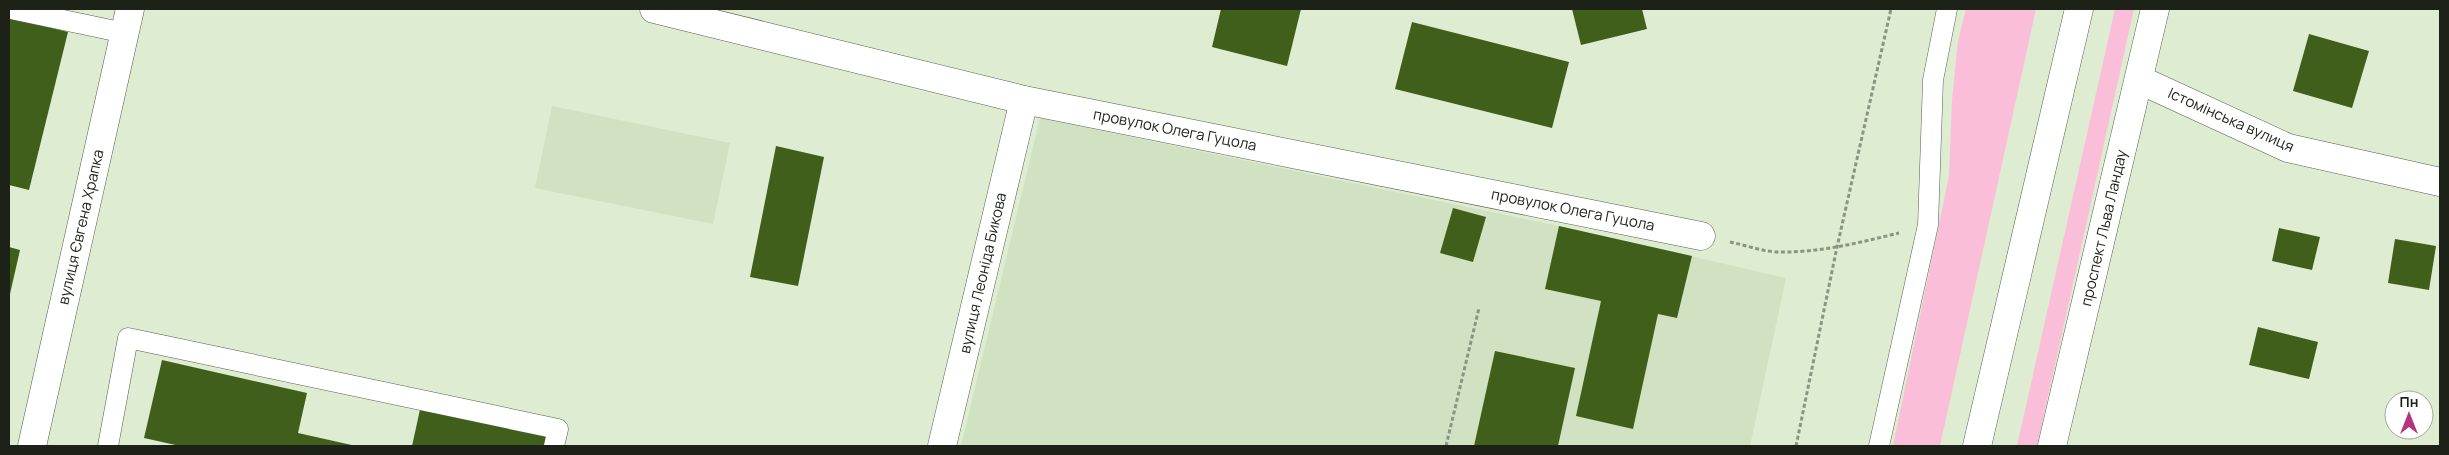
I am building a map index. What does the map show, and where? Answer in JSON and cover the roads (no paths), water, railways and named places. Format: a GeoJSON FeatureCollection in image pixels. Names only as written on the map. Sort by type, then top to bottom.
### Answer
{"type":"FeatureCollection","features":[{"type":"Feature","properties":{"kind":"street","name":"провулок Олега Гуцола"},"geometry":{"type":"LineString","coordinates":[[654,9],[1024,100],[1701,236]]}},
{"type":"Feature","properties":{"kind":"street"},"geometry":{"type":"LineString","coordinates":[[1977,446],[2079,9]]}},
{"type":"Feature","properties":{"kind":"street","name":"проспект Льва Ландау"},"geometry":{"type":"LineString","coordinates":[[2052,446],[2140,80],[2155,9]]}},
{"type":"Feature","properties":{"kind":"street","name":"вулиця Євгена Храпка"},"geometry":{"type":"LineString","coordinates":[[32,446],[127,21]]}},
{"type":"Feature","properties":{"kind":"street","name":"Істомінська вулиця"},"geometry":{"type":"LineString","coordinates":[[2140,80],[2288,148],[2440,182]]}},
{"type":"Feature","properties":{"kind":"street","name":"вулиця Леоніда Бикова"},"geometry":{"type":"LineString","coordinates":[[942,446],[1024,100]]}},
{"type":"Feature","properties":{"kind":"lane"},"geometry":{"type":"LineString","coordinates":[[10,9],[127,21]]}},
{"type":"Feature","properties":{"kind":"lane"},"geometry":{"type":"LineString","coordinates":[[1879,446],[1928,225],[1933,80],[1947,9]]}},
{"type":"Feature","properties":{"kind":"lane"},"geometry":{"type":"LineString","coordinates":[[108,446],[128,338],[558,429],[554,446]]}}]}
